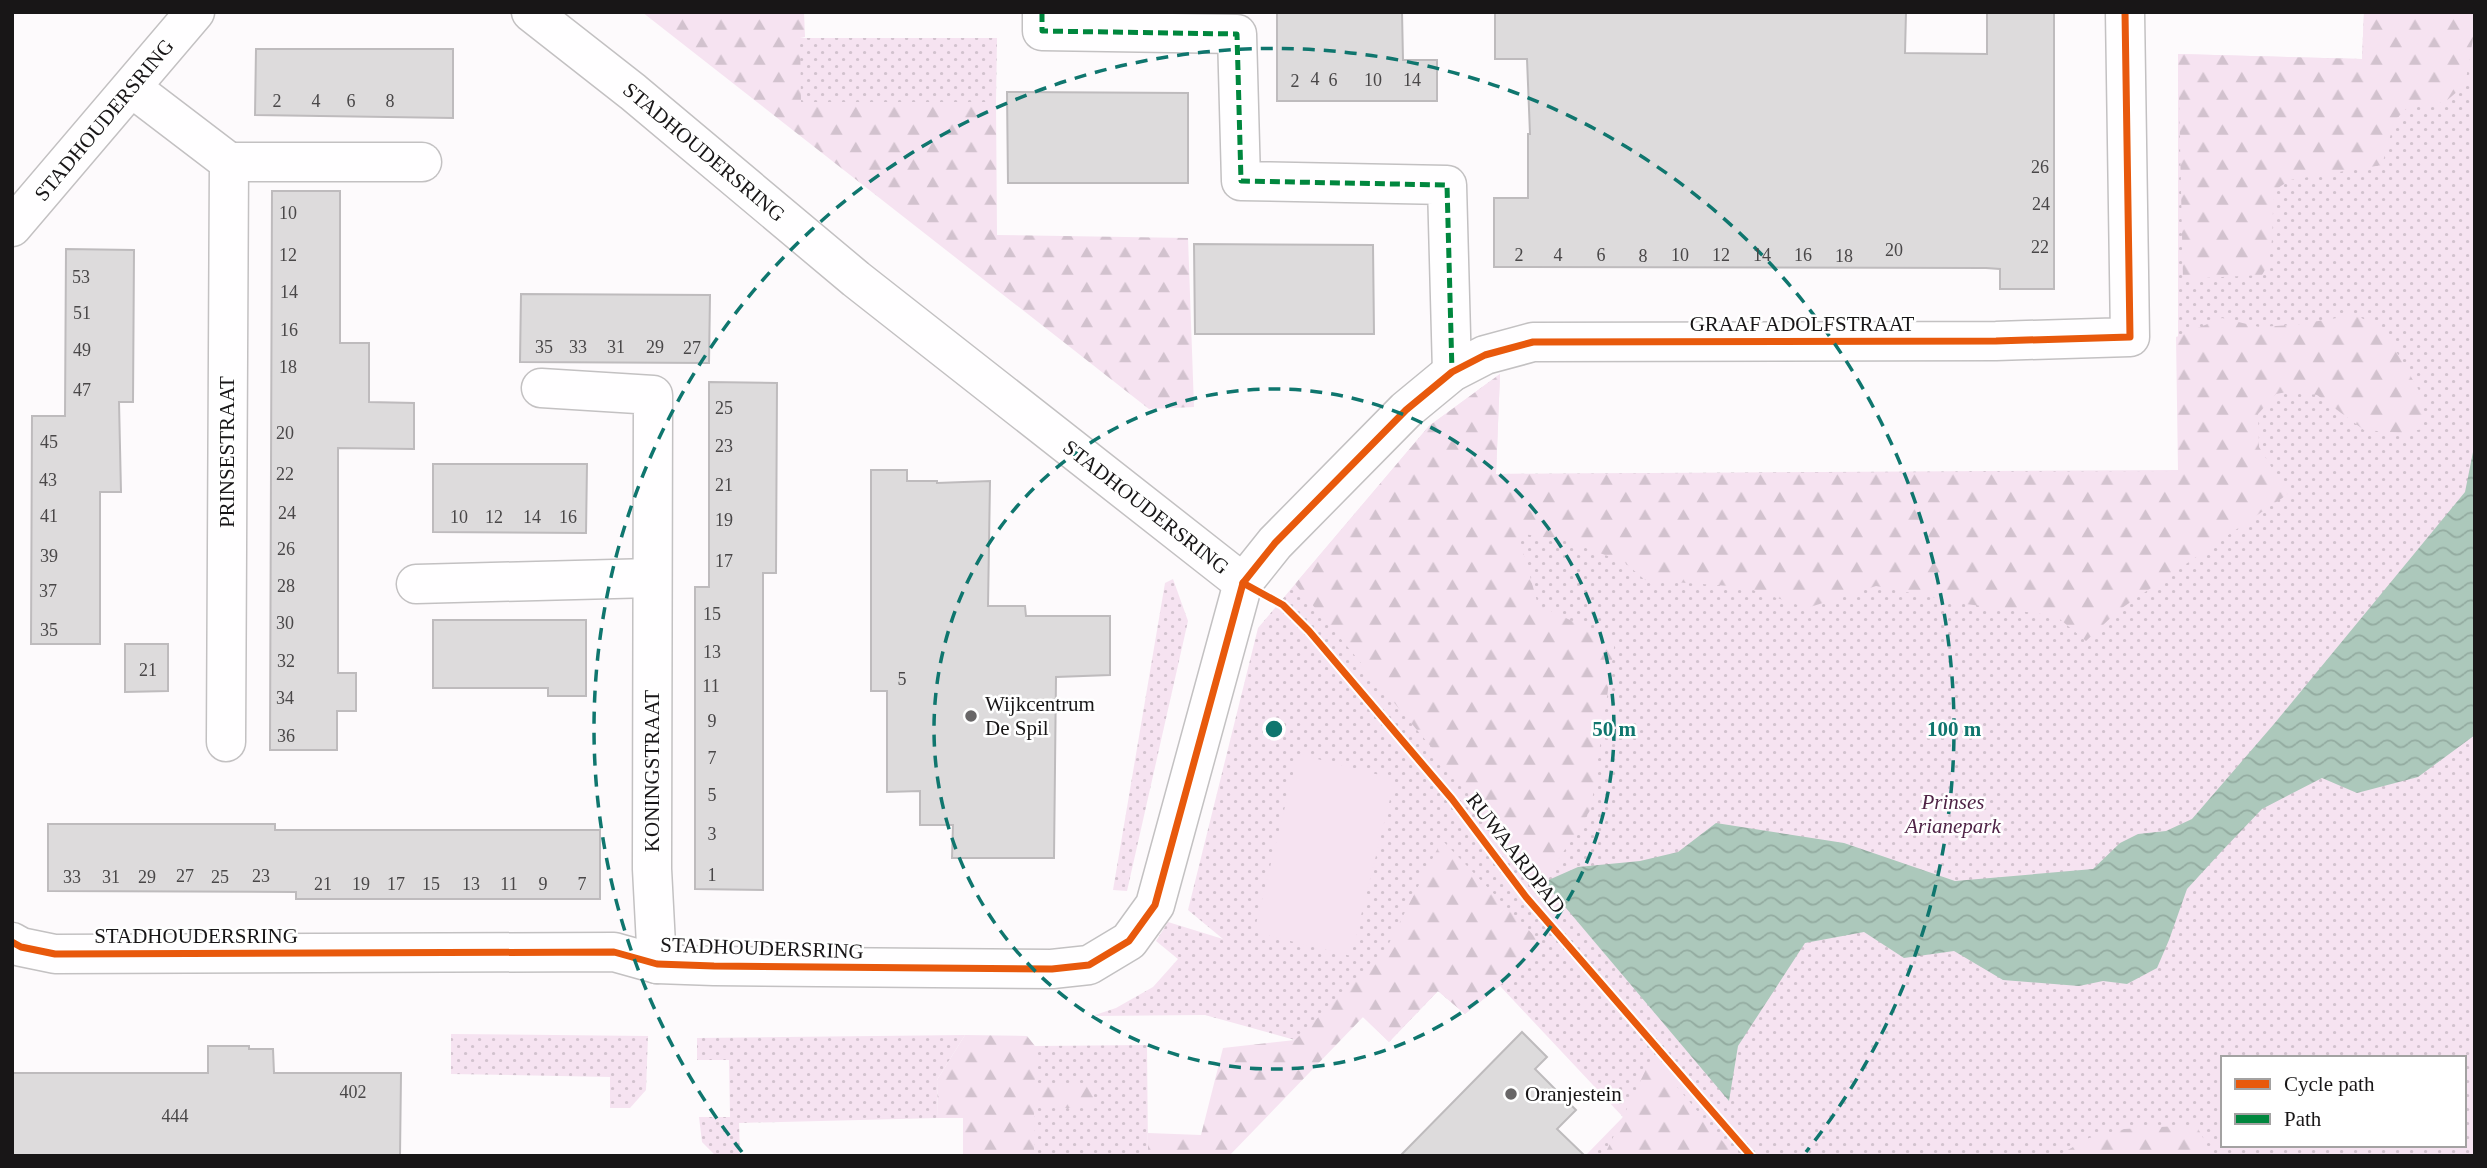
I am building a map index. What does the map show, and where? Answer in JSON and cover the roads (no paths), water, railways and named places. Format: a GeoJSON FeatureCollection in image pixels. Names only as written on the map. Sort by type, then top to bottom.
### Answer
{"type":"FeatureCollection","features":[{"type":"Feature","properties":{"kind":"street","name":"STADHOUDERSRING"},"geometry":{"type":"LineString","coordinates":[[19,211],[132,88],[195,12]]}},
{"type":"Feature","properties":{"kind":"street"},"geometry":{"type":"LineString","coordinates":[[1042,12],[1042,31],[1237,34],[1241,181],[1447,185],[1452,372]]}},
{"type":"Feature","properties":{"kind":"street","name":"GRAAF ADOLFSTRAAT"},"geometry":{"type":"LineString","coordinates":[[1244,583],[1275,543],[1406,410],[1452,372],[1485,355],[1534,342],[1996,341],[2130,337],[2125,12]]}},
{"type":"Feature","properties":{"kind":"street","name":"STADHOUDERSRING"},"geometry":{"type":"LineString","coordinates":[[12,942],[22,947],[55,954],[614,951],[657,964],[1052,969],[1089,965],[1129,941],[1156,905],[1244,583],[856,279],[633,92],[550,18]]}},
{"type":"Feature","properties":{"kind":"street"},"geometry":{"type":"LineString","coordinates":[[132,88],[229,162],[422,162]]}},
{"type":"Feature","properties":{"kind":"street","name":"PRINSESTRAAT"},"geometry":{"type":"LineString","coordinates":[[226,742],[229,162]]}},
{"type":"Feature","properties":{"kind":"street","name":"KONINGSTRAAT"},"geometry":{"type":"LineString","coordinates":[[541,388],[653,395],[652,869],[657,964]]}},
{"type":"Feature","properties":{"kind":"street"},"geometry":{"type":"LineString","coordinates":[[416,584],[652,578]]}},
{"type":"Feature","properties":{"kind":"water"},"geometry":{"type":"Polygon","coordinates":[[[2473,452],[2475,735],[2418,777],[2357,793],[2322,778],[2262,809],[2187,889],[2157,968],[2127,984],[2103,981],[2079,986],[2003,980],[1954,951],[1904,958],[1864,932],[1805,943],[1738,1046],[1729,1101],[1544,882],[1578,867],[1640,861],[1678,852],[1716,823],[1844,843],[1955,881],[2093,869],[2120,843],[2138,834],[2166,831],[2192,819],[2465,492],[2473,452]]]}},
{"type":"Feature","properties":{"kind":"place","name":"Wijkcentrum De Spil"},"geometry":{"type":"Point","coordinates":[971,716]}},
{"type":"Feature","properties":{"kind":"place","name":"Oranjestein"},"geometry":{"type":"Point","coordinates":[1511,1094]}},
{"type":"Feature","properties":{"kind":"park label","name":"Prinses Arianepark"},"geometry":{"type":"Point","coordinates":[1953,814]}}]}
